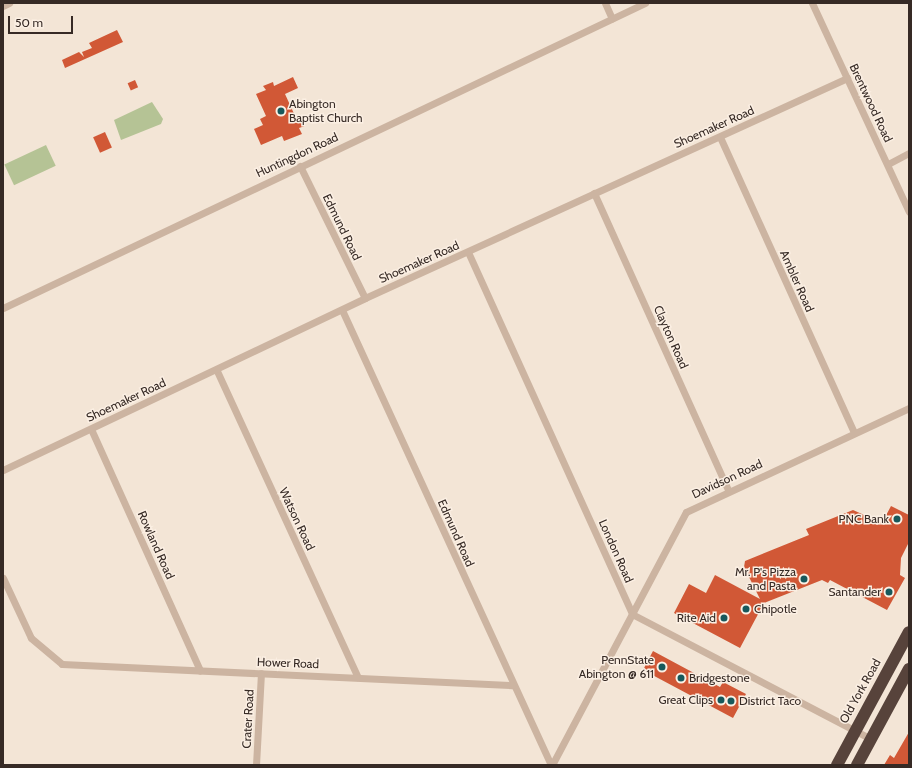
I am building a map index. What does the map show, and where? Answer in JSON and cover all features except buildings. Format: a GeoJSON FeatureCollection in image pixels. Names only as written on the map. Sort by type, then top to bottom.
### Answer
{"type":"FeatureCollection","features":[{"type":"Feature","properties":{"kind":"highway","name":"Old York Road"},"geometry":{"type":"LineString","coordinates":[[837,765],[909,632]]}},
{"type":"Feature","properties":{"kind":"highway"},"geometry":{"type":"LineString","coordinates":[[857,765],[909,669]]}},
{"type":"Feature","properties":{"kind":"street"},"geometry":{"type":"LineString","coordinates":[[605,3],[612,19]]}},
{"type":"Feature","properties":{"kind":"street","name":"Huntingdon Road"},"geometry":{"type":"LineString","coordinates":[[3,308],[645,3]]}},
{"type":"Feature","properties":{"kind":"street","name":"Brentwood Road"},"geometry":{"type":"LineString","coordinates":[[812,3],[909,212]]}},
{"type":"Feature","properties":{"kind":"street","name":"Shoemaker Road"},"geometry":{"type":"LineString","coordinates":[[3,470],[217,371],[365,298],[847,78]]}},
{"type":"Feature","properties":{"kind":"street","name":"Ambler Road"},"geometry":{"type":"LineString","coordinates":[[720,137],[854,433]]}},
{"type":"Feature","properties":{"kind":"street"},"geometry":{"type":"LineString","coordinates":[[888,164],[909,153]]}},
{"type":"Feature","properties":{"kind":"street","name":"Edmund Road"},"geometry":{"type":"LineString","coordinates":[[300,166],[365,298]]}},
{"type":"Feature","properties":{"kind":"street","name":"Clayton Road"},"geometry":{"type":"LineString","coordinates":[[594,193],[728,490]]}},
{"type":"Feature","properties":{"kind":"street","name":"London Road"},"geometry":{"type":"LineString","coordinates":[[468,252],[632,614]]}},
{"type":"Feature","properties":{"kind":"street","name":"Edmund Road"},"geometry":{"type":"LineString","coordinates":[[342,310],[512,685],[551,765]]}},
{"type":"Feature","properties":{"kind":"street","name":"Watson Road"},"geometry":{"type":"LineString","coordinates":[[217,371],[358,677]]}},
{"type":"Feature","properties":{"kind":"street","name":"Davidson Road"},"geometry":{"type":"LineString","coordinates":[[551,765],[686,512],[728,490],[909,408]]}},
{"type":"Feature","properties":{"kind":"street","name":"Rowland Road"},"geometry":{"type":"LineString","coordinates":[[91,429],[200,670]]}},
{"type":"Feature","properties":{"kind":"street","name":"Hower Road"},"geometry":{"type":"LineString","coordinates":[[3,578],[31,638],[62,664],[512,685]]}},
{"type":"Feature","properties":{"kind":"street"},"geometry":{"type":"LineString","coordinates":[[632,614],[871,739]]}},
{"type":"Feature","properties":{"kind":"street","name":"Crater Road"},"geometry":{"type":"LineString","coordinates":[[256,765],[261,673]]}},
{"type":"Feature","properties":{"kind":"green space"},"geometry":{"type":"Polygon","coordinates":[[[152,102],[163,119],[161,124],[121,140],[114,120],[152,102]]]}},
{"type":"Feature","properties":{"kind":"green space"},"geometry":{"type":"Polygon","coordinates":[[[46,145],[56,166],[14,185],[4,164],[46,145]]]}},
{"type":"Feature","properties":{"kind":"place","name":"Abington Baptist Church"},"geometry":{"type":"Point","coordinates":[281,111]}},
{"type":"Feature","properties":{"kind":"place","name":"PNC Bank"},"geometry":{"type":"Point","coordinates":[897,519]}},
{"type":"Feature","properties":{"kind":"place","name":"Mr. P's Pizza and Pasta"},"geometry":{"type":"Point","coordinates":[804,579]}},
{"type":"Feature","properties":{"kind":"place","name":"Santander"},"geometry":{"type":"Point","coordinates":[889,592]}},
{"type":"Feature","properties":{"kind":"place","name":"Chipotle"},"geometry":{"type":"Point","coordinates":[746,609]}},
{"type":"Feature","properties":{"kind":"place","name":"Rite Aid"},"geometry":{"type":"Point","coordinates":[724,618]}},
{"type":"Feature","properties":{"kind":"place","name":"PennState Abington @ 611"},"geometry":{"type":"Point","coordinates":[662,667]}},
{"type":"Feature","properties":{"kind":"place","name":"Bridgestone"},"geometry":{"type":"Point","coordinates":[681,678]}},
{"type":"Feature","properties":{"kind":"place","name":"Great Clips"},"geometry":{"type":"Point","coordinates":[721,700]}},
{"type":"Feature","properties":{"kind":"place","name":"District Taco"},"geometry":{"type":"Point","coordinates":[731,701]}}]}
